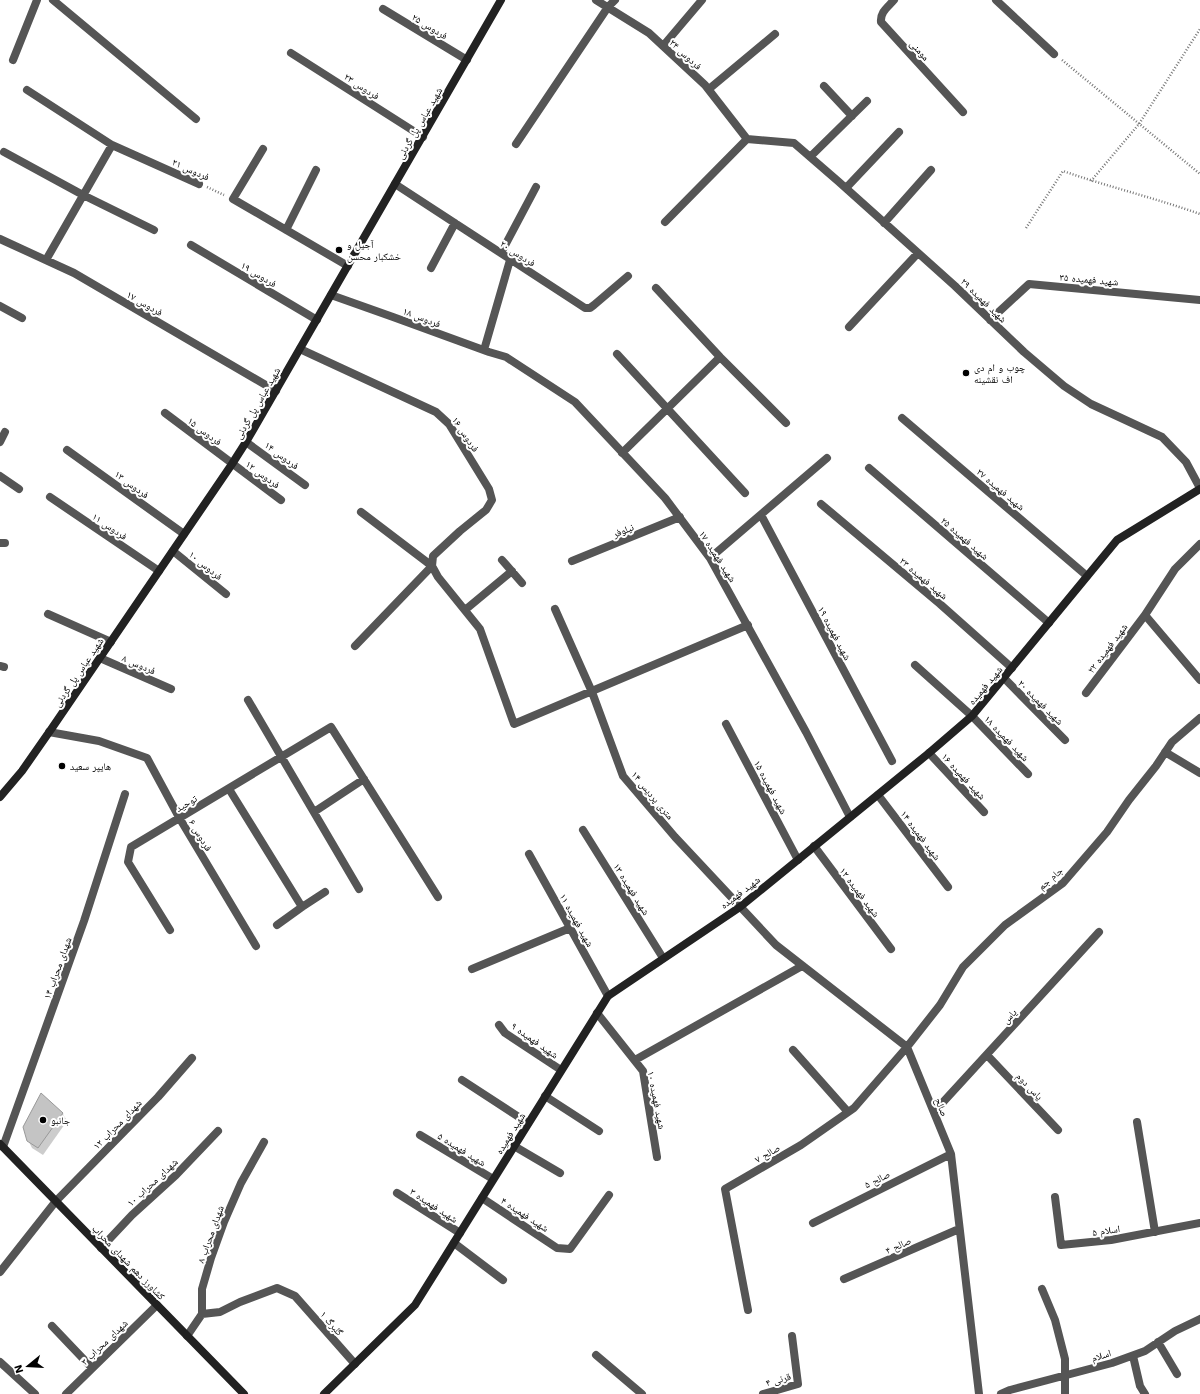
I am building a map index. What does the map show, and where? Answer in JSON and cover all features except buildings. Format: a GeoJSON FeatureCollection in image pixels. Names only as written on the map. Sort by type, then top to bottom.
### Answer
{"type":"FeatureCollection","features":[{"type":"Feature","properties":{"kind":"street"},"geometry":{"type":"LineString","coordinates":[[13,60],[37,0]]}},
{"type":"Feature","properties":{"kind":"street"},"geometry":{"type":"LineString","coordinates":[[52,0],[196,119]]}},
{"type":"Feature","properties":{"kind":"street","name":"شهید عباس پل گردنی"},"geometry":{"type":"LineString","coordinates":[[0,797],[22,771],[159,572],[246,442],[501,0]]}},
{"type":"Feature","properties":{"kind":"street","name":"فردوس ۲۴"},"geometry":{"type":"LineString","coordinates":[[596,0],[649,33],[709,90],[747,139]]}},
{"type":"Feature","properties":{"kind":"street"},"geometry":{"type":"LineString","coordinates":[[516,144],[608,8],[615,0]]}},
{"type":"Feature","properties":{"kind":"street"},"geometry":{"type":"LineString","coordinates":[[663,46],[702,0]]}},
{"type":"Feature","properties":{"kind":"street","name":"مومنی"},"geometry":{"type":"LineString","coordinates":[[894,0],[880,16],[881,22],[963,112]]}},
{"type":"Feature","properties":{"kind":"street"},"geometry":{"type":"LineString","coordinates":[[996,0],[1054,54]]}},
{"type":"Feature","properties":{"kind":"street","name":"فردوس ۲۵"},"geometry":{"type":"LineString","coordinates":[[383,9],[467,60]]}},
{"type":"Feature","properties":{"kind":"street"},"geometry":{"type":"LineString","coordinates":[[709,90],[775,34]]}},
{"type":"Feature","properties":{"kind":"street","name":"فردوس ۲۳"},"geometry":{"type":"LineString","coordinates":[[291,53],[423,137]]}},
{"type":"Feature","properties":{"kind":"street"},"geometry":{"type":"LineString","coordinates":[[824,86],[852,116]]}},
{"type":"Feature","properties":{"kind":"street","name":"فردوس ۲۱"},"geometry":{"type":"LineString","coordinates":[[27,90],[112,145],[199,184]]}},
{"type":"Feature","properties":{"kind":"street"},"geometry":{"type":"LineString","coordinates":[[810,157],[867,102]]}},
{"type":"Feature","properties":{"kind":"street"},"geometry":{"type":"LineString","coordinates":[[846,188],[900,132]]}},
{"type":"Feature","properties":{"kind":"street"},"geometry":{"type":"LineString","coordinates":[[665,222],[747,139]]}},
{"type":"Feature","properties":{"kind":"street","name":"شهید فهمیده ۲۹"},"geometry":{"type":"LineString","coordinates":[[747,139],[794,143],[955,286],[1024,352],[1064,386],[1091,404],[1162,437],[1186,462],[1200,489]]}},
{"type":"Feature","properties":{"kind":"street"},"geometry":{"type":"LineString","coordinates":[[46,260],[112,145]]}},
{"type":"Feature","properties":{"kind":"street"},"geometry":{"type":"LineString","coordinates":[[263,149],[233,199],[348,266]]}},
{"type":"Feature","properties":{"kind":"street"},"geometry":{"type":"LineString","coordinates":[[4,152],[84,196],[154,230]]}},
{"type":"Feature","properties":{"kind":"street"},"geometry":{"type":"LineString","coordinates":[[286,230],[316,170]]}},
{"type":"Feature","properties":{"kind":"street"},"geometry":{"type":"LineString","coordinates":[[884,223],[931,170]]}},
{"type":"Feature","properties":{"kind":"street","name":"فردوس ۲۰"},"geometry":{"type":"LineString","coordinates":[[395,184],[585,308],[590,308],[628,276]]}},
{"type":"Feature","properties":{"kind":"street"},"geometry":{"type":"LineString","coordinates":[[501,253],[536,187]]}},
{"type":"Feature","properties":{"kind":"street"},"geometry":{"type":"LineString","coordinates":[[431,268],[455,223]]}},
{"type":"Feature","properties":{"kind":"street","name":"فردوس ۱۷"},"geometry":{"type":"LineString","coordinates":[[0,239],[74,273],[276,390]]}},
{"type":"Feature","properties":{"kind":"street","name":"فردوس ۱۹"},"geometry":{"type":"LineString","coordinates":[[191,245],[317,320]]}},
{"type":"Feature","properties":{"kind":"street"},"geometry":{"type":"LineString","coordinates":[[849,327],[918,253]]}},
{"type":"Feature","properties":{"kind":"street"},"geometry":{"type":"LineString","coordinates":[[484,350],[510,260]]}},
{"type":"Feature","properties":{"kind":"street","name":"شهید فهمیده ۳۵"},"geometry":{"type":"LineString","coordinates":[[990,320],[1029,284],[1200,300]]}},
{"type":"Feature","properties":{"kind":"street"},"geometry":{"type":"LineString","coordinates":[[656,288],[720,357],[786,423]]}},
{"type":"Feature","properties":{"kind":"street","name":"فردوس ۱۸"},"geometry":{"type":"LineString","coordinates":[[331,295],[484,350],[506,356]]}},
{"type":"Feature","properties":{"kind":"street"},"geometry":{"type":"LineString","coordinates":[[0,306],[22,318]]}},
{"type":"Feature","properties":{"kind":"street","name":"فردوس ۱۶"},"geometry":{"type":"LineString","coordinates":[[300,349],[436,412],[448,424],[489,489],[492,500],[486,510],[433,556],[432,566],[356,646]]}},
{"type":"Feature","properties":{"kind":"street"},"geometry":{"type":"LineString","coordinates":[[617,354],[745,493]]}},
{"type":"Feature","properties":{"kind":"street","name":"شهید فهمیده ۱۷"},"geometry":{"type":"LineString","coordinates":[[506,356],[575,402],[622,454],[665,498],[680,517],[710,558],[748,625],[850,817]]}},
{"type":"Feature","properties":{"kind":"street"},"geometry":{"type":"LineString","coordinates":[[622,454],[720,357]]}},
{"type":"Feature","properties":{"kind":"street","name":"فردوس ۱۵"},"geometry":{"type":"LineString","coordinates":[[165,413],[232,464]]}},
{"type":"Feature","properties":{"kind":"street","name":"شهید فهمیده ۲۷"},"geometry":{"type":"LineString","coordinates":[[902,418],[1087,576]]}},
{"type":"Feature","properties":{"kind":"street"},"geometry":{"type":"LineString","coordinates":[[0,442],[5,432]]}},
{"type":"Feature","properties":{"kind":"street","name":"فردوس ۱۴"},"geometry":{"type":"LineString","coordinates":[[246,442],[305,485]]}},
{"type":"Feature","properties":{"kind":"street","name":"فردوس ۱۳"},"geometry":{"type":"LineString","coordinates":[[67,450],[184,534]]}},
{"type":"Feature","properties":{"kind":"street"},"geometry":{"type":"LineString","coordinates":[[710,558],[827,458]]}},
{"type":"Feature","properties":{"kind":"street","name":"فردوس ۱۲"},"geometry":{"type":"LineString","coordinates":[[232,464],[281,500]]}},
{"type":"Feature","properties":{"kind":"street","name":"شهید فهمیده ۲۵"},"geometry":{"type":"LineString","coordinates":[[869,468],[1049,623]]}},
{"type":"Feature","properties":{"kind":"street"},"geometry":{"type":"LineString","coordinates":[[0,476],[19,489]]}},
{"type":"Feature","properties":{"kind":"street","name":"شهید فهمیده"},"geometry":{"type":"LineString","coordinates":[[324,1394],[415,1305],[608,996],[740,907],[929,753],[972,716],[1117,540],[1200,489]]}},
{"type":"Feature","properties":{"kind":"street","name":"فردوس ۱۱"},"geometry":{"type":"LineString","coordinates":[[50,497],[159,572]]}},
{"type":"Feature","properties":{"kind":"street","name":"شهید فهمیده ۲۳"},"geometry":{"type":"LineString","coordinates":[[822,504],[940,604],[1012,668]]}},
{"type":"Feature","properties":{"kind":"street"},"geometry":{"type":"LineString","coordinates":[[361,512],[432,566],[438,577],[480,629],[514,724],[748,625]]}},
{"type":"Feature","properties":{"kind":"street","name":"شهید فهمیده ۱۹"},"geometry":{"type":"LineString","coordinates":[[761,514],[892,761]]}},
{"type":"Feature","properties":{"kind":"street","name":"نیلوفر"},"geometry":{"type":"LineString","coordinates":[[572,561],[680,517]]}},
{"type":"Feature","properties":{"kind":"street","name":"شهید فهمیده ۲۲"},"geometry":{"type":"LineString","coordinates":[[1086,693],[1145,615],[1175,569],[1200,544]]}},
{"type":"Feature","properties":{"kind":"street","name":"فردوس ۱۰"},"geometry":{"type":"LineString","coordinates":[[173,551],[226,594]]}},
{"type":"Feature","properties":{"kind":"street"},"geometry":{"type":"LineString","coordinates":[[502,560],[522,583]]}},
{"type":"Feature","properties":{"kind":"street"},"geometry":{"type":"LineString","coordinates":[[465,610],[512,572]]}},
{"type":"Feature","properties":{"kind":"street","name":"۱۴ متری پردیس"},"geometry":{"type":"LineString","coordinates":[[555,609],[592,692],[623,776],[675,837],[740,907]]}},
{"type":"Feature","properties":{"kind":"street"},"geometry":{"type":"LineString","coordinates":[[48,614],[111,642]]}},
{"type":"Feature","properties":{"kind":"street"},"geometry":{"type":"LineString","coordinates":[[1145,615],[1200,680]]}},
{"type":"Feature","properties":{"kind":"street","name":"فردوس ۸"},"geometry":{"type":"LineString","coordinates":[[100,658],[171,689]]}},
{"type":"Feature","properties":{"kind":"street","name":"شهید فهمیده ۱۸"},"geometry":{"type":"LineString","coordinates":[[915,665],[972,716],[1028,774]]}},
{"type":"Feature","properties":{"kind":"street","name":"شهید فهمیده ۲۰"},"geometry":{"type":"LineString","coordinates":[[1004,678],[1064,740]]}},
{"type":"Feature","properties":{"kind":"street"},"geometry":{"type":"LineString","coordinates":[[248,700],[359,889]]}},
{"type":"Feature","properties":{"kind":"street","name":"جام جم"},"geometry":{"type":"LineString","coordinates":[[907,1047],[940,1005],[963,968],[1005,925],[1063,883],[1107,832],[1172,742],[1200,718]]}},
{"type":"Feature","properties":{"kind":"street","name":"شهید فهمیده ۱۵"},"geometry":{"type":"LineString","coordinates":[[726,724],[798,860]]}},
{"type":"Feature","properties":{"kind":"street","name":"توحید"},"geometry":{"type":"LineString","coordinates":[[170,930],[128,862],[131,847],[180,819],[331,727],[364,779]]}},
{"type":"Feature","properties":{"kind":"street","name":"فردوس ۶"},"geometry":{"type":"LineString","coordinates":[[49,732],[98,741],[147,758],[180,819],[256,946]]}},
{"type":"Feature","properties":{"kind":"street"},"geometry":{"type":"LineString","coordinates":[[1165,752],[1200,773]]}},
{"type":"Feature","properties":{"kind":"street","name":"شهید فهمیده ۱۶"},"geometry":{"type":"LineString","coordinates":[[929,753],[984,812]]}},
{"type":"Feature","properties":{"kind":"street"},"geometry":{"type":"LineString","coordinates":[[314,812],[364,779],[438,897]]}},
{"type":"Feature","properties":{"kind":"street"},"geometry":{"type":"LineString","coordinates":[[229,789],[302,907]]}},
{"type":"Feature","properties":{"kind":"street","name":"شهدای محراب ۱۴"},"geometry":{"type":"LineString","coordinates":[[2,1146],[84,921],[125,794]]}},
{"type":"Feature","properties":{"kind":"street","name":"شهید فهمیده ۱۴"},"geometry":{"type":"LineString","coordinates":[[878,795],[948,887]]}},
{"type":"Feature","properties":{"kind":"street","name":"شهید فهمیده ۱۳"},"geometry":{"type":"LineString","coordinates":[[583,830],[664,958]]}},
{"type":"Feature","properties":{"kind":"street","name":"شهید فهمیده ۱۲"},"geometry":{"type":"LineString","coordinates":[[814,846],[891,950]]}},
{"type":"Feature","properties":{"kind":"street","name":"شهید فهمیده ۱۱"},"geometry":{"type":"LineString","coordinates":[[529,854],[608,996]]}},
{"type":"Feature","properties":{"kind":"street"},"geometry":{"type":"LineString","coordinates":[[277,925],[325,892]]}},
{"type":"Feature","properties":{"kind":"street","name":"صالح"},"geometry":{"type":"LineString","coordinates":[[740,907],[776,945],[907,1047],[950,1154],[979,1394]]}},
{"type":"Feature","properties":{"kind":"street"},"geometry":{"type":"LineString","coordinates":[[472,969],[570,928]]}},
{"type":"Feature","properties":{"kind":"street","name":"یاس"},"geometry":{"type":"LineString","coordinates":[[934,1112],[1100,932]]}},
{"type":"Feature","properties":{"kind":"street"},"geometry":{"type":"LineString","coordinates":[[634,1060],[802,966]]}},
{"type":"Feature","properties":{"kind":"street","name":"شهید فهمیده ۱۰"},"geometry":{"type":"LineString","coordinates":[[597,1013],[643,1071],[657,1157]]}},
{"type":"Feature","properties":{"kind":"street","name":"شهید فهمیده ۹"},"geometry":{"type":"LineString","coordinates":[[499,1025],[505,1033],[561,1070]]}},
{"type":"Feature","properties":{"kind":"street","name":"صالح ۷"},"geometry":{"type":"LineString","coordinates":[[748,1310],[725,1189],[801,1145],[854,1108],[907,1047]]}},
{"type":"Feature","properties":{"kind":"street"},"geometry":{"type":"LineString","coordinates":[[793,1050],[848,1112]]}},
{"type":"Feature","properties":{"kind":"street","name":"یاس دوم"},"geometry":{"type":"LineString","coordinates":[[987,1055],[1058,1130]]}},
{"type":"Feature","properties":{"kind":"street","name":"شهدای محراب ۱۲"},"geometry":{"type":"LineString","coordinates":[[0,1272],[56,1201],[158,1096],[192,1058]]}},
{"type":"Feature","properties":{"kind":"street"},"geometry":{"type":"LineString","coordinates":[[462,1080],[528,1123]]}},
{"type":"Feature","properties":{"kind":"street"},"geometry":{"type":"LineString","coordinates":[[545,1096],[599,1131]]}},
{"type":"Feature","properties":{"kind":"street"},"geometry":{"type":"LineString","coordinates":[[1137,1122],[1155,1232]]}},
{"type":"Feature","properties":{"kind":"street","name":"شهدای محراب ۱۰"},"geometry":{"type":"LineString","coordinates":[[101,1248],[132,1215],[176,1175],[218,1131]]}},
{"type":"Feature","properties":{"kind":"street","name":"شهید فهمیده ۵"},"geometry":{"type":"LineString","coordinates":[[420,1135],[493,1179]]}},
{"type":"Feature","properties":{"kind":"street","name":"شهدای محراب ۸"},"geometry":{"type":"LineString","coordinates":[[202,1314],[202,1289],[211,1258],[224,1222],[241,1183],[264,1142]]}},
{"type":"Feature","properties":{"kind":"street","name":"کشاورز دهم شهدای محراب"},"geometry":{"type":"LineString","coordinates":[[2,1146],[244,1394]]}},
{"type":"Feature","properties":{"kind":"street"},"geometry":{"type":"LineString","coordinates":[[514,1146],[560,1173]]}},
{"type":"Feature","properties":{"kind":"street","name":"صالح ۵"},"geometry":{"type":"LineString","coordinates":[[813,1222],[950,1154]]}},
{"type":"Feature","properties":{"kind":"street","name":"شهید فهمیده ۳"},"geometry":{"type":"LineString","coordinates":[[397,1193],[460,1233]]}},
{"type":"Feature","properties":{"kind":"street","name":"شهید فهمیده ۴"},"geometry":{"type":"LineString","coordinates":[[482,1198],[557,1248],[570,1249],[609,1196]]}},
{"type":"Feature","properties":{"kind":"street","name":"اسلام ۵"},"geometry":{"type":"LineString","coordinates":[[1054,1197],[1061,1245],[1111,1240],[1200,1223]]}},
{"type":"Feature","properties":{"kind":"street","name":"صالح ۴"},"geometry":{"type":"LineString","coordinates":[[844,1280],[959,1229]]}},
{"type":"Feature","properties":{"kind":"street"},"geometry":{"type":"LineString","coordinates":[[454,1243],[503,1280]]}},
{"type":"Feature","properties":{"kind":"street","name":"گلبرگ ۱"},"geometry":{"type":"LineString","coordinates":[[202,1314],[220,1312],[240,1302],[277,1288],[295,1296],[354,1364]]}},
{"type":"Feature","properties":{"kind":"street"},"geometry":{"type":"LineString","coordinates":[[1042,1290],[1055,1320],[1065,1359],[1066,1394]]}},
{"type":"Feature","properties":{"kind":"street","name":"شهدای محراب ۳"},"geometry":{"type":"LineString","coordinates":[[66,1394],[157,1305]]}},
{"type":"Feature","properties":{"kind":"street"},"geometry":{"type":"LineString","coordinates":[[187,1336],[202,1314]]}},
{"type":"Feature","properties":{"kind":"street","name":"اسلام"},"geometry":{"type":"LineString","coordinates":[[1001,1394],[1010,1390],[1133,1356],[1145,1351],[1174,1331],[1200,1319]]}},
{"type":"Feature","properties":{"kind":"street"},"geometry":{"type":"LineString","coordinates":[[52,1326],[92,1368]]}},
{"type":"Feature","properties":{"kind":"street","name":"قرنی ۴"},"geometry":{"type":"LineString","coordinates":[[763,1394],[798,1384],[792,1336]]}},
{"type":"Feature","properties":{"kind":"street"},"geometry":{"type":"LineString","coordinates":[[1158,1342],[1177,1374]]}},
{"type":"Feature","properties":{"kind":"street"},"geometry":{"type":"LineString","coordinates":[[596,1355],[642,1394]]}},
{"type":"Feature","properties":{"kind":"street"},"geometry":{"type":"LineString","coordinates":[[1133,1356],[1140,1386],[1145,1394]]}},
{"type":"Feature","properties":{"kind":"street"},"geometry":{"type":"LineString","coordinates":[[0,1362],[35,1394]]}},
{"type":"Feature","properties":{"kind":"path"},"geometry":{"type":"LineString","coordinates":[[1092,181],[1139,124],[1200,29]]}},
{"type":"Feature","properties":{"kind":"path"},"geometry":{"type":"LineString","coordinates":[[1054,54],[1200,174]]}},
{"type":"Feature","properties":{"kind":"path"},"geometry":{"type":"LineString","coordinates":[[1026,228],[1063,171],[1200,214]]}},
{"type":"Feature","properties":{"kind":"path","name":"فردوس ۲۱"},"geometry":{"type":"LineString","coordinates":[[199,184],[233,199]]}},
{"type":"Feature","properties":{"kind":"place","name":"آجیل و خشکبار محسن"},"geometry":{"type":"Point","coordinates":[339,250]}},
{"type":"Feature","properties":{"kind":"place","name":"چوب و ام دی اف نقشینه"},"geometry":{"type":"Point","coordinates":[966,373]}},
{"type":"Feature","properties":{"kind":"place","name":"هایپر سعید"},"geometry":{"type":"Point","coordinates":[62,766]}},
{"type":"Feature","properties":{"kind":"place","name":"جانبو"},"geometry":{"type":"Point","coordinates":[43,1120]}}]}
